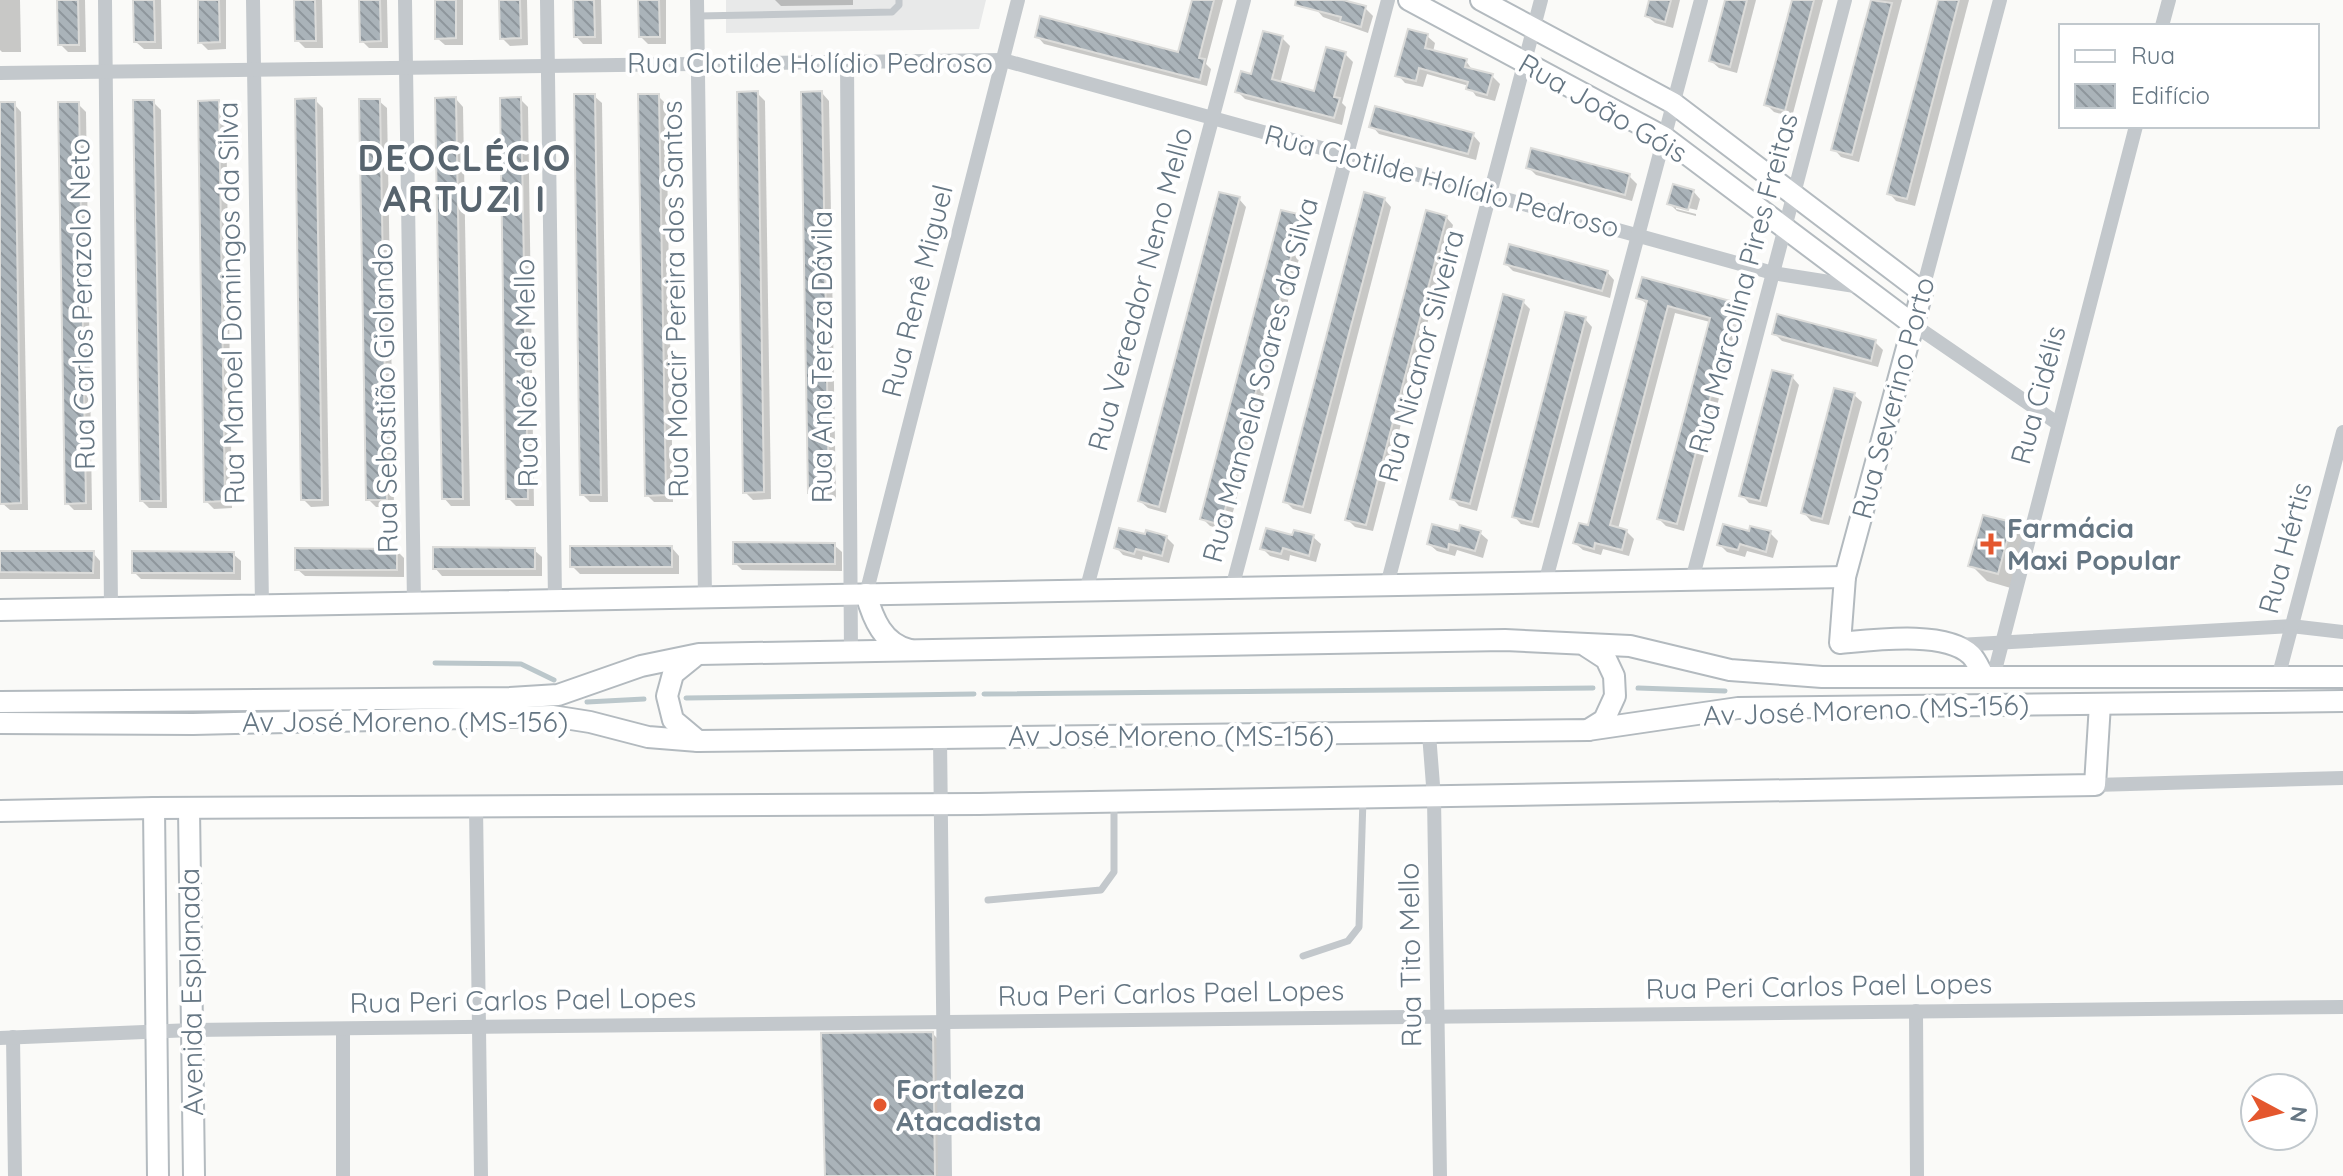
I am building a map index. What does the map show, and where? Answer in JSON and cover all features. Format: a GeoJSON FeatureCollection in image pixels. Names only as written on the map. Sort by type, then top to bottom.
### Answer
{"type":"FeatureCollection","features":[{"type":"Feature","properties":{"kind":"street","name":"Rua Carlos Perazolo Neto"},"geometry":{"type":"LineString","coordinates":[[105,0],[111,608]]}},
{"type":"Feature","properties":{"kind":"street","name":"Rua Manoel Domingos da Silva"},"geometry":{"type":"LineString","coordinates":[[253,0],[262,606]]}},
{"type":"Feature","properties":{"kind":"street","name":"Rua Sebastião Giolando"},"geometry":{"type":"LineString","coordinates":[[405,0],[414,603]]}},
{"type":"Feature","properties":{"kind":"street","name":"Rua Noé de Mello"},"geometry":{"type":"LineString","coordinates":[[547,0],[555,600]]}},
{"type":"Feature","properties":{"kind":"street","name":"Rua Moacir Pereira dos Santos"},"geometry":{"type":"LineString","coordinates":[[697,0],[705,598]]}},
{"type":"Feature","properties":{"kind":"street","name":"Rua Renê Miguel"},"geometry":{"type":"LineString","coordinates":[[858,595],[1018,0]]}},
{"type":"Feature","properties":{"kind":"street","name":"Rua Vereador Neno Mello"},"geometry":{"type":"LineString","coordinates":[[1086,591],[1244,0]]}},
{"type":"Feature","properties":{"kind":"street","name":"Rua Manoela Soares da Silva"},"geometry":{"type":"LineString","coordinates":[[1232,588],[1388,0]]}},
{"type":"Feature","properties":{"kind":"street","name":"Rua João Góis"},"geometry":{"type":"LineString","coordinates":[[1409,0],[1664,137],[1865,287]]}},
{"type":"Feature","properties":{"kind":"street","name":"Rua João Góis"},"geometry":{"type":"LineString","coordinates":[[1481,0],[1673,103],[1922,292]]}},
{"type":"Feature","properties":{"kind":"street","name":"Rua Nicanor Silveira"},"geometry":{"type":"LineString","coordinates":[[1387,585],[1541,0]]}},
{"type":"Feature","properties":{"kind":"street"},"geometry":{"type":"LineString","coordinates":[[1545,583],[1701,0]]}},
{"type":"Feature","properties":{"kind":"street","name":"Rua Marcolina Pires Freitas"},"geometry":{"type":"LineString","coordinates":[[1692,580],[1845,0]]}},
{"type":"Feature","properties":{"kind":"street","name":"Rua Severino Porto"},"geometry":{"type":"LineString","coordinates":[[1958,645],[1940,641],[1885,640],[1840,643],[1845,577],[2000,0]]}},
{"type":"Feature","properties":{"kind":"street"},"geometry":{"type":"LineString","coordinates":[[2163,24],[2169,0]]}},
{"type":"Feature","properties":{"kind":"street","name":"Rua Clotilde Holídio Pedroso"},"geometry":{"type":"LineString","coordinates":[[0,73],[1003,60],[1773,273],[1865,287],[1914,325]]}},
{"type":"Feature","properties":{"kind":"street","name":"Rua Ana Tereza Dávila"},"geometry":{"type":"LineString","coordinates":[[847,61],[858,595],[851,653]]}},
{"type":"Feature","properties":{"kind":"street","name":"Rua Cidélis"},"geometry":{"type":"LineString","coordinates":[[1988,677],[2002,641],[2135,128]]}},
{"type":"Feature","properties":{"kind":"street"},"geometry":{"type":"LineString","coordinates":[[1914,325],[2057,423]]}},
{"type":"Feature","properties":{"kind":"street","name":"Rua Hértis"},"geometry":{"type":"LineString","coordinates":[[2278,678],[2343,432]]}},
{"type":"Feature","properties":{"kind":"street"},"geometry":{"type":"LineString","coordinates":[[0,610],[1845,577]]}},
{"type":"Feature","properties":{"kind":"street"},"geometry":{"type":"LineString","coordinates":[[858,595],[878,628],[897,647],[913,651]]}},
{"type":"Feature","properties":{"kind":"street"},"geometry":{"type":"LineString","coordinates":[[1958,645],[2291,626],[2343,632]]}},
{"type":"Feature","properties":{"kind":"street","name":"Av José Moreno (MS-156)"},"geometry":{"type":"LineString","coordinates":[[0,702],[558,695],[641,666],[699,654],[1505,640],[1630,646],[1730,670],[1822,677],[2343,677]]}},
{"type":"Feature","properties":{"kind":"street"},"geometry":{"type":"LineString","coordinates":[[1585,645],[1606,659],[1614,676],[1615,696],[1604,720],[1588,730]]}},
{"type":"Feature","properties":{"kind":"street"},"geometry":{"type":"LineString","coordinates":[[1958,645],[1973,656],[1988,677]]}},
{"type":"Feature","properties":{"kind":"street"},"geometry":{"type":"LineString","coordinates":[[698,741],[673,720],[667,696],[673,674],[699,654]]}},
{"type":"Feature","properties":{"kind":"street","name":"Av José Moreno (MS-156)"},"geometry":{"type":"LineString","coordinates":[[0,723],[193,724],[564,717],[648,737],[698,741],[1429,734],[1588,730],[1738,708],[2343,701]]}},
{"type":"Feature","properties":{"kind":"street"},"geometry":{"type":"LineString","coordinates":[[2095,785],[2100,704]]}},
{"type":"Feature","properties":{"kind":"street","name":"Rua Tito Mello"},"geometry":{"type":"LineString","coordinates":[[1429,734],[1434,798],[1440,1176]]}},
{"type":"Feature","properties":{"kind":"street"},"geometry":{"type":"LineString","coordinates":[[940,738],[945,1176]]}},
{"type":"Feature","properties":{"kind":"street"},"geometry":{"type":"LineString","coordinates":[[0,811],[1434,798],[2343,778]]}},
{"type":"Feature","properties":{"kind":"street"},"geometry":{"type":"LineString","coordinates":[[476,806],[481,1176]]}},
{"type":"Feature","properties":{"kind":"street","name":"Avenida Esplanada"},"geometry":{"type":"LineString","coordinates":[[154,808],[158,1176]]}},
{"type":"Feature","properties":{"kind":"street","name":"Avenida Esplanada"},"geometry":{"type":"LineString","coordinates":[[189,808],[194,1176]]}},
{"type":"Feature","properties":{"kind":"street","name":"Rua Peri Carlos Pael Lopes"},"geometry":{"type":"LineString","coordinates":[[6,1037],[157,1030],[2343,1007]]}},
{"type":"Feature","properties":{"kind":"street"},"geometry":{"type":"LineString","coordinates":[[1916,1011],[1917,1176]]}},
{"type":"Feature","properties":{"kind":"street"},"geometry":{"type":"LineString","coordinates":[[343,1029],[343,1176]]}},
{"type":"Feature","properties":{"kind":"street"},"geometry":{"type":"LineString","coordinates":[[6,1037],[15,1176]]}},
{"type":"Feature","properties":{"kind":"lane"},"geometry":{"type":"LineString","coordinates":[[698,16],[892,12],[899,5],[899,0]]}},
{"type":"Feature","properties":{"kind":"lane"},"geometry":{"type":"LineString","coordinates":[[1303,956],[1348,941],[1359,927],[1363,799]]}},
{"type":"Feature","properties":{"kind":"lane"},"geometry":{"type":"LineString","coordinates":[[988,900],[1101,890],[1114,872],[1114,802]]}},
{"type":"Feature","properties":{"kind":"shaded area"},"geometry":{"type":"Polygon","coordinates":[[[726,0],[986,0],[979,29],[726,33],[726,0]]]}},
{"type":"Feature","properties":{"kind":"building"},"geometry":{"type":"Polygon","coordinates":[[[57,0],[78,0],[79,45],[58,45],[57,0]]]}},
{"type":"Feature","properties":{"kind":"building"},"geometry":{"type":"Polygon","coordinates":[[[133,0],[154,0],[155,42],[134,42],[133,0]]]}},
{"type":"Feature","properties":{"kind":"building"},"geometry":{"type":"Polygon","coordinates":[[[198,0],[219,0],[220,42],[198,43],[198,0]]]}},
{"type":"Feature","properties":{"kind":"building"},"geometry":{"type":"Polygon","coordinates":[[[294,0],[315,0],[316,41],[295,41],[294,0]]]}},
{"type":"Feature","properties":{"kind":"building"},"geometry":{"type":"Polygon","coordinates":[[[359,0],[380,0],[381,41],[360,42],[359,0]]]}},
{"type":"Feature","properties":{"kind":"building"},"geometry":{"type":"Polygon","coordinates":[[[435,0],[456,0],[456,38],[435,39],[435,0]]]}},
{"type":"Feature","properties":{"kind":"building"},"geometry":{"type":"Polygon","coordinates":[[[499,0],[520,0],[521,38],[500,39],[499,0]]]}},
{"type":"Feature","properties":{"kind":"building"},"geometry":{"type":"Polygon","coordinates":[[[573,0],[594,0],[595,37],[574,37],[573,0]]]}},
{"type":"Feature","properties":{"kind":"building"},"geometry":{"type":"Polygon","coordinates":[[[638,0],[659,0],[660,37],[639,37],[638,0]]]}},
{"type":"Feature","properties":{"kind":"building"},"geometry":{"type":"Polygon","coordinates":[[[1192,0],[1214,0],[1199,58],[1205,59],[1200,80],[1035,37],[1040,16],[1178,52],[1192,0]]]}},
{"type":"Feature","properties":{"kind":"building"},"geometry":{"type":"Polygon","coordinates":[[[1296,0],[1343,0],[1366,6],[1361,27],[1340,21],[1341,17],[1295,5],[1296,0]]]}},
{"type":"Feature","properties":{"kind":"building"},"geometry":{"type":"Polygon","coordinates":[[[1649,0],[1671,0],[1665,22],[1645,16],[1649,0]]]}},
{"type":"Feature","properties":{"kind":"building"},"geometry":{"type":"Polygon","coordinates":[[[1725,0],[1747,0],[1730,67],[1709,61],[1725,0]]]}},
{"type":"Feature","properties":{"kind":"building"},"geometry":{"type":"Polygon","coordinates":[[[1792,0],[1814,0],[1785,111],[1764,105],[1792,0]]]}},
{"type":"Feature","properties":{"kind":"building"},"geometry":{"type":"Polygon","coordinates":[[[1871,0],[1892,3],[1852,155],[1831,150],[1871,0]]]}},
{"type":"Feature","properties":{"kind":"building"},"geometry":{"type":"Polygon","coordinates":[[[1938,0],[1959,0],[1907,199],[1887,194],[1938,0]]]}},
{"type":"Feature","properties":{"kind":"building"},"geometry":{"type":"Polygon","coordinates":[[[1408,29],[1428,34],[1425,48],[1467,59],[1465,67],[1493,74],[1487,95],[1466,89],[1468,82],[1419,68],[1416,81],[1395,76],[1408,29]]]}},
{"type":"Feature","properties":{"kind":"building"},"geometry":{"type":"Polygon","coordinates":[[[1263,31],[1283,36],[1272,79],[1314,91],[1326,47],[1346,52],[1334,97],[1340,98],[1334,118],[1235,92],[1241,71],[1251,74],[1263,31]]]}},
{"type":"Feature","properties":{"kind":"building"},"geometry":{"type":"Polygon","coordinates":[[[758,91],[764,492],[743,493],[737,92],[758,91]]]}},
{"type":"Feature","properties":{"kind":"building"},"geometry":{"type":"Polygon","coordinates":[[[822,91],[829,493],[808,493],[801,92],[822,91]]]}},
{"type":"Feature","properties":{"kind":"building"},"geometry":{"type":"Polygon","coordinates":[[[574,94],[595,94],[601,495],[580,495],[574,94]]]}},
{"type":"Feature","properties":{"kind":"building"},"geometry":{"type":"Polygon","coordinates":[[[638,94],[659,94],[666,495],[645,496],[638,94]]]}},
{"type":"Feature","properties":{"kind":"building"},"geometry":{"type":"Polygon","coordinates":[[[456,97],[463,499],[442,499],[435,98],[456,97]]]}},
{"type":"Feature","properties":{"kind":"building"},"geometry":{"type":"Polygon","coordinates":[[[521,97],[528,499],[506,499],[500,98],[521,97]]]}},
{"type":"Feature","properties":{"kind":"building"},"geometry":{"type":"Polygon","coordinates":[[[316,98],[322,500],[301,500],[295,99],[316,98]]]}},
{"type":"Feature","properties":{"kind":"building"},"geometry":{"type":"Polygon","coordinates":[[[359,99],[380,99],[387,500],[366,500],[359,99]]]}},
{"type":"Feature","properties":{"kind":"building"},"geometry":{"type":"Polygon","coordinates":[[[133,100],[154,100],[161,501],[140,501],[133,100]]]}},
{"type":"Feature","properties":{"kind":"building"},"geometry":{"type":"Polygon","coordinates":[[[219,100],[225,501],[204,502],[198,101],[219,100]]]}},
{"type":"Feature","properties":{"kind":"building"},"geometry":{"type":"Polygon","coordinates":[[[0,102],[15,102],[21,503],[0,504],[0,102]]]}},
{"type":"Feature","properties":{"kind":"building"},"geometry":{"type":"Polygon","coordinates":[[[58,102],[79,102],[86,503],[65,504],[58,102]]]}},
{"type":"Feature","properties":{"kind":"building"},"geometry":{"type":"Polygon","coordinates":[[[1375,106],[1474,133],[1468,154],[1369,127],[1375,106]]]}},
{"type":"Feature","properties":{"kind":"building"},"geometry":{"type":"Polygon","coordinates":[[[1531,148],[1630,174],[1625,195],[1526,168],[1531,148]]]}},
{"type":"Feature","properties":{"kind":"building"},"geometry":{"type":"Polygon","coordinates":[[[1673,184],[1694,190],[1688,210],[1667,204],[1673,184]]]}},
{"type":"Feature","properties":{"kind":"building"},"geometry":{"type":"Polygon","coordinates":[[[1219,192],[1240,197],[1159,507],[1138,501],[1219,192]]]}},
{"type":"Feature","properties":{"kind":"building"},"geometry":{"type":"Polygon","coordinates":[[[1364,192],[1385,198],[1303,507],[1283,502],[1364,192]]]}},
{"type":"Feature","properties":{"kind":"building"},"geometry":{"type":"Polygon","coordinates":[[[1281,210],[1302,215],[1221,525],[1200,519],[1281,210]]]}},
{"type":"Feature","properties":{"kind":"building"},"geometry":{"type":"Polygon","coordinates":[[[1426,210],[1447,216],[1366,525],[1345,520],[1426,210]]]}},
{"type":"Feature","properties":{"kind":"building"},"geometry":{"type":"Polygon","coordinates":[[[1509,244],[1608,271],[1602,291],[1504,264],[1509,244]]]}},
{"type":"Feature","properties":{"kind":"building"},"geometry":{"type":"Polygon","coordinates":[[[1642,277],[1741,304],[1735,325],[1730,323],[1677,524],[1657,519],[1710,318],[1668,306],[1610,525],[1627,530],[1622,550],[1595,543],[1594,549],[1573,543],[1579,523],[1588,525],[1638,336],[1647,301],[1636,298],[1642,277]]]}},
{"type":"Feature","properties":{"kind":"building"},"geometry":{"type":"Polygon","coordinates":[[[1503,294],[1524,300],[1470,504],[1450,499],[1503,294]]]}},
{"type":"Feature","properties":{"kind":"building"},"geometry":{"type":"Polygon","coordinates":[[[1565,312],[1586,317],[1532,522],[1512,517],[1565,312]]]}},
{"type":"Feature","properties":{"kind":"building"},"geometry":{"type":"Polygon","coordinates":[[[1777,314],[1876,340],[1871,361],[1772,334],[1777,314]]]}},
{"type":"Feature","properties":{"kind":"building"},"geometry":{"type":"Polygon","coordinates":[[[1772,370],[1793,375],[1760,501],[1739,496],[1772,370]]]}},
{"type":"Feature","properties":{"kind":"building"},"geometry":{"type":"Polygon","coordinates":[[[1834,388],[1855,393],[1822,519],[1801,513],[1834,388]]]}},
{"type":"Feature","properties":{"kind":"building","name":"Farmácia Maxi Popular"},"geometry":{"type":"Polygon","coordinates":[[[1983,515],[2012,522],[1998,574],[1968,566],[1983,515]]]}},
{"type":"Feature","properties":{"kind":"building"},"geometry":{"type":"Polygon","coordinates":[[[1432,524],[1459,531],[1460,525],[1481,531],[1475,551],[1449,544],[1448,550],[1427,544],[1432,524]]]}},
{"type":"Feature","properties":{"kind":"building"},"geometry":{"type":"Polygon","coordinates":[[[1723,524],[1749,531],[1750,526],[1771,531],[1766,552],[1740,544],[1738,550],[1717,545],[1723,524]]]}},
{"type":"Feature","properties":{"kind":"building"},"geometry":{"type":"Polygon","coordinates":[[[1119,528],[1145,534],[1146,530],[1167,536],[1162,556],[1136,549],[1134,554],[1114,548],[1119,528]]]}},
{"type":"Feature","properties":{"kind":"building"},"geometry":{"type":"Polygon","coordinates":[[[1266,528],[1292,535],[1294,530],[1314,535],[1309,556],[1283,548],[1281,554],[1260,549],[1266,528]]]}},
{"type":"Feature","properties":{"kind":"building"},"geometry":{"type":"Polygon","coordinates":[[[733,542],[835,543],[835,564],[733,564],[733,542]]]}},
{"type":"Feature","properties":{"kind":"building"},"geometry":{"type":"Polygon","coordinates":[[[570,546],[672,546],[672,567],[570,567],[570,546]]]}},
{"type":"Feature","properties":{"kind":"building"},"geometry":{"type":"Polygon","coordinates":[[[433,547],[535,548],[535,569],[433,569],[433,547]]]}},
{"type":"Feature","properties":{"kind":"building"},"geometry":{"type":"Polygon","coordinates":[[[295,548],[397,549],[397,570],[295,570],[295,548]]]}},
{"type":"Feature","properties":{"kind":"building"},"geometry":{"type":"Polygon","coordinates":[[[0,551],[94,551],[93,573],[0,572],[0,551]]]}},
{"type":"Feature","properties":{"kind":"building"},"geometry":{"type":"Polygon","coordinates":[[[132,551],[234,552],[234,573],[132,573],[132,551]]]}},
{"type":"Feature","properties":{"kind":"building","name":"Fortaleza Atacadista"},"geometry":{"type":"Polygon","coordinates":[[[933,1032],[935,1176],[825,1176],[821,1033],[933,1032]]]}},
{"type":"Feature","properties":{"kind":"waterway"},"geometry":{"type":"LineString","coordinates":[[435,663],[521,664],[554,680]]}},
{"type":"Feature","properties":{"kind":"waterway"},"geometry":{"type":"LineString","coordinates":[[984,694],[1593,688]]}},
{"type":"Feature","properties":{"kind":"waterway"},"geometry":{"type":"LineString","coordinates":[[1638,688],[1725,691]]}},
{"type":"Feature","properties":{"kind":"waterway"},"geometry":{"type":"LineString","coordinates":[[686,698],[974,694]]}},
{"type":"Feature","properties":{"kind":"waterway"},"geometry":{"type":"LineString","coordinates":[[587,702],[644,699]]}},
{"type":"Feature","properties":{"kind":"place","name":"Farmácia Maxi Popular"},"geometry":{"type":"Point","coordinates":[1991,544]}},
{"type":"Feature","properties":{"kind":"place","name":"Fortaleza Atacadista"},"geometry":{"type":"Point","coordinates":[880,1105]}},
{"type":"Feature","properties":{"kind":"district","name":"DEOCLÉCIO ARTUZI I"},"geometry":{"type":"Point","coordinates":[465,178]}}]}
